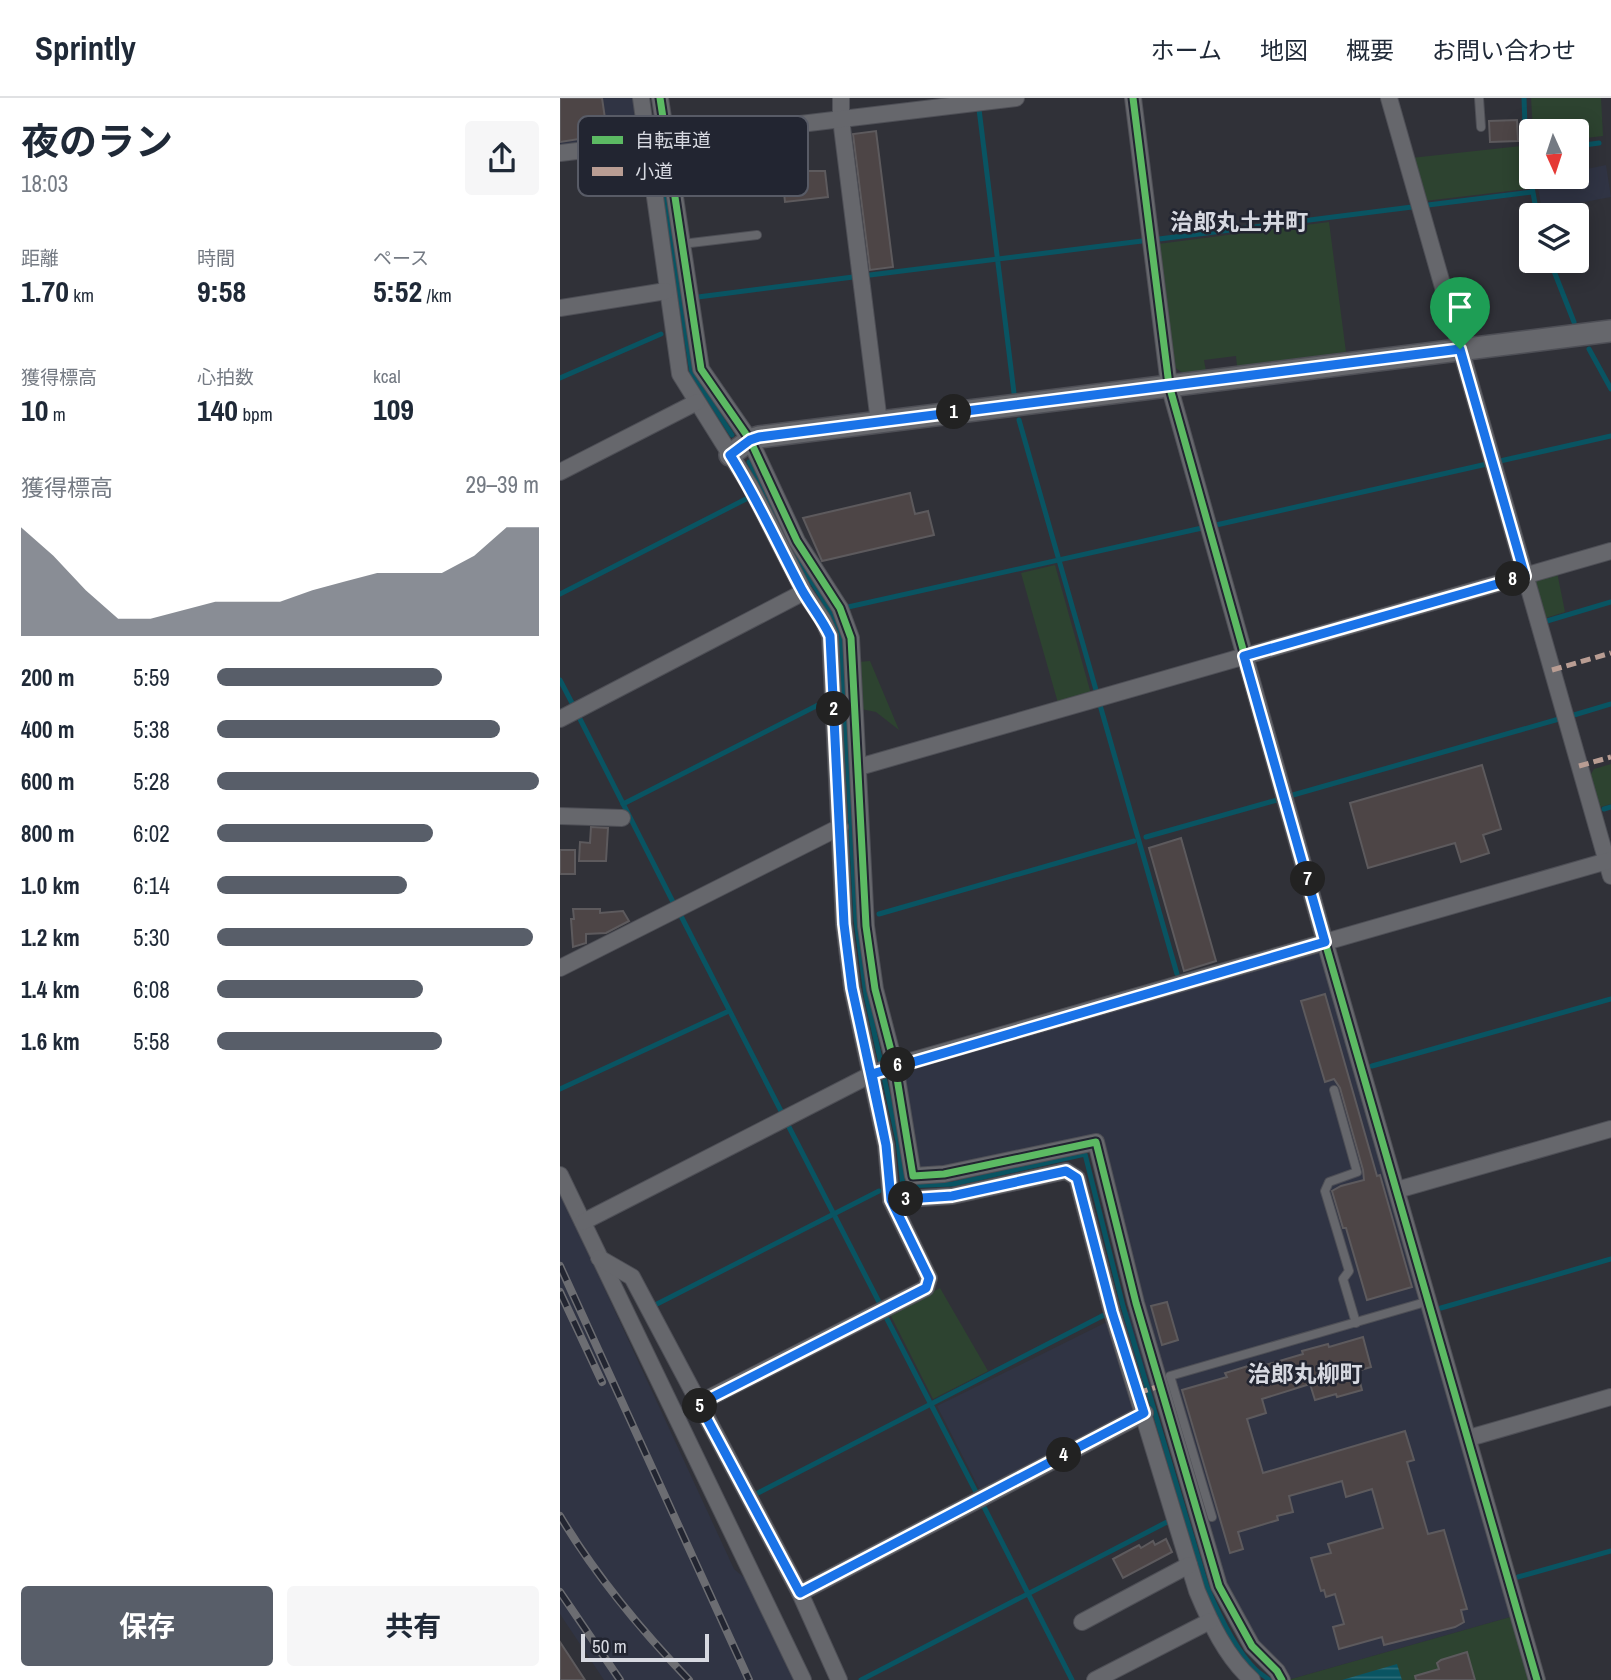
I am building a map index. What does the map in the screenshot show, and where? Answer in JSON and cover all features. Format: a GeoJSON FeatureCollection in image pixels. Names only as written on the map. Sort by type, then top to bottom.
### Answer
{"type":"FeatureCollection","features":[{"type":"Feature","properties":{"kind":"street"},"geometry":{"type":"LineString","coordinates":[[641,98],[644,116]]}},
{"type":"Feature","properties":{"kind":"street"},"geometry":{"type":"LineString","coordinates":[[660,98],[663,116]]}},
{"type":"Feature","properties":{"kind":"street"},"geometry":{"type":"LineString","coordinates":[[841,98],[841,119],[880,422]]}},
{"type":"Feature","properties":{"kind":"street"},"geometry":{"type":"LineString","coordinates":[[808,123],[1016,98]]}},
{"type":"Feature","properties":{"kind":"street"},"geometry":{"type":"LineString","coordinates":[[1133,98],[1169,385],[1325,942],[1537,1680]]}},
{"type":"Feature","properties":{"kind":"street"},"geometry":{"type":"LineString","coordinates":[[583,1222],[884,1070],[1325,942],[1610,866],[1389,98]]}},
{"type":"Feature","properties":{"kind":"street"},"geometry":{"type":"LineString","coordinates":[[560,153],[578,151]]}},
{"type":"Feature","properties":{"kind":"street"},"geometry":{"type":"LineString","coordinates":[[655,196],[680,374],[750,486],[803,592],[823,620],[830,636],[844,924],[852,988],[884,1070],[913,1176],[944,1174],[1096,1142],[1136,1303],[1219,1586],[1252,1646],[1277,1671],[1282,1680]]}},
{"type":"Feature","properties":{"kind":"street"},"geometry":{"type":"LineString","coordinates":[[675,196],[701,369],[750,440],[797,541],[840,608],[851,638],[866,926],[884,1070],[891,1200],[929,1278],[926,1288],[699,1404]]}},
{"type":"Feature","properties":{"kind":"street"},"geometry":{"type":"LineString","coordinates":[[560,308],[666,291]]}},
{"type":"Feature","properties":{"kind":"street"},"geometry":{"type":"LineString","coordinates":[[730,455],[750,440],[1611,331]]}},
{"type":"Feature","properties":{"kind":"street"},"geometry":{"type":"LineString","coordinates":[[560,472],[697,402]]}},
{"type":"Feature","properties":{"kind":"street"},"geometry":{"type":"LineString","coordinates":[[859,767],[1611,551]]}},
{"type":"Feature","properties":{"kind":"street"},"geometry":{"type":"LineString","coordinates":[[560,719],[803,592]]}},
{"type":"Feature","properties":{"kind":"street"},"geometry":{"type":"LineString","coordinates":[[560,817],[622,818]]}},
{"type":"Feature","properties":{"kind":"street"},"geometry":{"type":"LineString","coordinates":[[560,968],[840,827]]}},
{"type":"Feature","properties":{"kind":"street"},"geometry":{"type":"LineString","coordinates":[[1397,1190],[1611,1129]]}},
{"type":"Feature","properties":{"kind":"street"},"geometry":{"type":"LineString","coordinates":[[891,1200],[952,1196],[1066,1171],[1077,1178],[1112,1312],[1197,1591],[1210,1621],[1233,1659],[1252,1680]]}},
{"type":"Feature","properties":{"kind":"street"},"geometry":{"type":"LineString","coordinates":[[561,1180],[803,1680]]}},
{"type":"Feature","properties":{"kind":"street"},"geometry":{"type":"LineString","coordinates":[[599,1258],[632,1277],[800,1593],[839,1680]]}},
{"type":"Feature","properties":{"kind":"street"},"geometry":{"type":"LineString","coordinates":[[1469,1438],[1611,1397]]}},
{"type":"Feature","properties":{"kind":"street"},"geometry":{"type":"LineString","coordinates":[[800,1593],[1144,1413]]}},
{"type":"Feature","properties":{"kind":"street"},"geometry":{"type":"LineString","coordinates":[[1082,1622],[1189,1565]]}},
{"type":"Feature","properties":{"kind":"street"},"geometry":{"type":"LineString","coordinates":[[1095,1680],[1210,1621]]}},
{"type":"Feature","properties":{"kind":"lane"},"geometry":{"type":"LineString","coordinates":[[1479,98],[1481,127]]}},
{"type":"Feature","properties":{"kind":"lane"},"geometry":{"type":"LineString","coordinates":[[682,244],[757,235]]}},
{"type":"Feature","properties":{"kind":"lane"},"geometry":{"type":"LineString","coordinates":[[1334,1090],[1357,1172],[1329,1182],[1325,1191],[1349,1271],[1343,1279],[1356,1323]]}},
{"type":"Feature","properties":{"kind":"lane"},"geometry":{"type":"LineString","coordinates":[[1212,1517],[1170,1377],[1429,1301]]}},
{"type":"Feature","properties":{"kind":"shaded area"},"geometry":{"type":"Polygon","coordinates":[[[560,98],[635,98],[637,116],[578,116],[578,144],[560,146],[560,98]]]}},
{"type":"Feature","properties":{"kind":"shaded area"},"geometry":{"type":"Polygon","coordinates":[[[1606,165],[1611,197],[1579,203],[1541,203],[1538,189],[1589,189],[1589,169],[1606,165]]]}},
{"type":"Feature","properties":{"kind":"shaded area"},"geometry":{"type":"Polygon","coordinates":[[[1315,951],[1325,958],[1514,1616],[1288,1680],[1254,1638],[1226,1584],[1170,1395],[1135,1406],[1131,1415],[981,1492],[937,1406],[1143,1304],[1130,1261],[1102,1135],[943,1168],[918,1169],[904,1083],[910,1068],[1315,951]]]}},
{"type":"Feature","properties":{"kind":"shaded area"},"geometry":{"type":"Polygon","coordinates":[[[560,1192],[734,1569],[747,1580],[795,1680],[604,1680],[560,1614],[560,1192]]]}},
{"type":"Feature","properties":{"kind":"green space"},"geometry":{"type":"Polygon","coordinates":[[[1531,98],[1601,98],[1603,136],[1589,138],[1589,119],[1532,119],[1531,98]]]}},
{"type":"Feature","properties":{"kind":"green space"},"geometry":{"type":"Polygon","coordinates":[[[1519,146],[1519,189],[1526,189],[1425,201],[1411,158],[1519,146]]]}},
{"type":"Feature","properties":{"kind":"green space"},"geometry":{"type":"Polygon","coordinates":[[[1329,222],[1346,352],[1237,366],[1236,356],[1204,360],[1206,371],[1183,373],[1174,367],[1158,244],[1329,222]]]}},
{"type":"Feature","properties":{"kind":"green space"},"geometry":{"type":"Polygon","coordinates":[[[1055,565],[1091,694],[1058,703],[1021,573],[1055,565]]]}},
{"type":"Feature","properties":{"kind":"green space"},"geometry":{"type":"Polygon","coordinates":[[[1557,572],[1565,612],[1542,619],[1533,584],[1538,577],[1557,572]]]}},
{"type":"Feature","properties":{"kind":"green space"},"geometry":{"type":"Polygon","coordinates":[[[870,661],[899,730],[876,712],[861,709],[858,662],[870,661]]]}},
{"type":"Feature","properties":{"kind":"green space"},"geometry":{"type":"Polygon","coordinates":[[[1611,764],[1611,804],[1597,808],[1588,779],[1594,769],[1611,764]]]}},
{"type":"Feature","properties":{"kind":"green space"},"geometry":{"type":"Polygon","coordinates":[[[940,1288],[988,1371],[933,1399],[890,1314],[940,1288]]]}},
{"type":"Feature","properties":{"kind":"green space"},"geometry":{"type":"Polygon","coordinates":[[[1514,1616],[1532,1680],[1288,1680],[1514,1616]]]}},
{"type":"Feature","properties":{"kind":"water"},"geometry":{"type":"Polygon","coordinates":[[[1397,1664],[1402,1680],[1342,1680],[1397,1664]]]}},
{"type":"Feature","properties":{"kind":"building"},"geometry":{"type":"Polygon","coordinates":[[[560,98],[602,98],[605,116],[578,116],[578,139],[560,142],[560,98]]]}},
{"type":"Feature","properties":{"kind":"building"},"geometry":{"type":"Polygon","coordinates":[[[1517,120],[1518,141],[1490,142],[1489,121],[1517,120]]]}},
{"type":"Feature","properties":{"kind":"building"},"geometry":{"type":"Polygon","coordinates":[[[876,131],[893,267],[870,270],[853,134],[876,131]]]}},
{"type":"Feature","properties":{"kind":"building"},"geometry":{"type":"Polygon","coordinates":[[[808,171],[825,171],[828,197],[785,202],[784,196],[808,196],[808,171]]]}},
{"type":"Feature","properties":{"kind":"building"},"geometry":{"type":"Polygon","coordinates":[[[910,493],[915,514],[928,511],[934,535],[822,561],[803,518],[910,493]]]}},
{"type":"Feature","properties":{"kind":"building"},"geometry":{"type":"Polygon","coordinates":[[[1482,765],[1501,829],[1483,835],[1489,853],[1461,862],[1455,843],[1368,868],[1350,803],[1482,765]]]}},
{"type":"Feature","properties":{"kind":"building"},"geometry":{"type":"Polygon","coordinates":[[[591,827],[608,828],[606,861],[579,861],[580,842],[590,843],[591,827]]]}},
{"type":"Feature","properties":{"kind":"building"},"geometry":{"type":"Polygon","coordinates":[[[1181,838],[1216,961],[1184,971],[1149,848],[1181,838]]]}},
{"type":"Feature","properties":{"kind":"building"},"geometry":{"type":"Polygon","coordinates":[[[560,850],[575,850],[575,874],[560,874],[560,850]]]}},
{"type":"Feature","properties":{"kind":"building"},"geometry":{"type":"Polygon","coordinates":[[[573,909],[600,909],[600,913],[623,911],[629,921],[606,933],[586,934],[586,943],[573,947],[573,909]]]}},
{"type":"Feature","properties":{"kind":"building"},"geometry":{"type":"Polygon","coordinates":[[[1325,994],[1412,1287],[1367,1300],[1332,1191],[1364,1180],[1363,1170],[1340,1088],[1334,1079],[1325,1082],[1301,1001],[1325,994]]]}},
{"type":"Feature","properties":{"kind":"building"},"geometry":{"type":"Polygon","coordinates":[[[1167,1302],[1178,1340],[1162,1345],[1151,1306],[1167,1302]]]}},
{"type":"Feature","properties":{"kind":"building"},"geometry":{"type":"Polygon","coordinates":[[[1363,1337],[1371,1367],[1357,1371],[1362,1390],[1315,1400],[1310,1384],[1262,1399],[1266,1413],[1247,1419],[1263,1473],[1405,1431],[1414,1460],[1407,1462],[1428,1534],[1444,1530],[1467,1609],[1461,1610],[1464,1622],[1455,1627],[1384,1645],[1382,1637],[1339,1649],[1333,1627],[1344,1624],[1335,1594],[1326,1597],[1324,1590],[1321,1591],[1311,1558],[1331,1553],[1328,1544],[1383,1528],[1372,1489],[1346,1497],[1342,1481],[1289,1496],[1293,1512],[1277,1516],[1278,1520],[1238,1532],[1243,1549],[1230,1553],[1182,1390],[1227,1377],[1225,1373],[1251,1365],[1252,1369],[1303,1354],[1302,1351],[1328,1344],[1329,1347],[1363,1337]]]}},
{"type":"Feature","properties":{"kind":"building"},"geometry":{"type":"Polygon","coordinates":[[[1166,1539],[1172,1552],[1123,1578],[1113,1559],[1139,1545],[1141,1548],[1153,1541],[1155,1545],[1166,1539]]]}},
{"type":"Feature","properties":{"kind":"building"},"geometry":{"type":"Polygon","coordinates":[[[560,1642],[585,1680],[560,1680],[560,1642]]]}},
{"type":"Feature","properties":{"kind":"building"},"geometry":{"type":"Polygon","coordinates":[[[1467,1652],[1475,1680],[1416,1680],[1415,1676],[1439,1669],[1437,1663],[1441,1660],[1467,1652]]]}},
{"type":"Feature","properties":{"kind":"waterway"},"geometry":{"type":"LineString","coordinates":[[1524,98],[1526,153],[1535,203]]}},
{"type":"Feature","properties":{"kind":"waterway"},"geometry":{"type":"LineString","coordinates":[[979,109],[1014,393]]}},
{"type":"Feature","properties":{"kind":"waterway"},"geometry":{"type":"LineString","coordinates":[[1589,144],[1599,143]]}},
{"type":"Feature","properties":{"kind":"waterway"},"geometry":{"type":"LineString","coordinates":[[1428,205],[1532,192]]}},
{"type":"Feature","properties":{"kind":"waterway"},"geometry":{"type":"LineString","coordinates":[[664,196],[692,373],[732,435]]}},
{"type":"Feature","properties":{"kind":"waterway"},"geometry":{"type":"LineString","coordinates":[[1159,239],[1412,207]]}},
{"type":"Feature","properties":{"kind":"waterway"},"geometry":{"type":"LineString","coordinates":[[870,275],[1142,241]]}},
{"type":"Feature","properties":{"kind":"waterway"},"geometry":{"type":"LineString","coordinates":[[1555,273],[1574,322]]}},
{"type":"Feature","properties":{"kind":"waterway"},"geometry":{"type":"LineString","coordinates":[[698,297],[853,277]]}},
{"type":"Feature","properties":{"kind":"waterway"},"geometry":{"type":"LineString","coordinates":[[560,378],[661,334]]}},
{"type":"Feature","properties":{"kind":"waterway"},"geometry":{"type":"LineString","coordinates":[[1589,349],[1611,389]]}},
{"type":"Feature","properties":{"kind":"waterway"},"geometry":{"type":"LineString","coordinates":[[1019,420],[1096,690]]}},
{"type":"Feature","properties":{"kind":"waterway"},"geometry":{"type":"LineString","coordinates":[[1500,461],[1611,436]]}},
{"type":"Feature","properties":{"kind":"waterway"},"geometry":{"type":"LineString","coordinates":[[749,462],[786,540],[831,613],[841,639],[856,920],[866,995],[898,1141],[903,1186],[953,1184],[1085,1154],[1123,1306],[1207,1587],[1234,1642],[1248,1662],[1269,1680]]}},
{"type":"Feature","properties":{"kind":"waterway"},"geometry":{"type":"LineString","coordinates":[[1216,525],[1487,464]]}},
{"type":"Feature","properties":{"kind":"waterway"},"geometry":{"type":"LineString","coordinates":[[560,594],[746,499]]}},
{"type":"Feature","properties":{"kind":"waterway"},"geometry":{"type":"LineString","coordinates":[[848,607],[1202,528]]}},
{"type":"Feature","properties":{"kind":"waterway"},"geometry":{"type":"LineString","coordinates":[[1547,621],[1611,602]]}},
{"type":"Feature","properties":{"kind":"waterway"},"geometry":{"type":"LineString","coordinates":[[560,680],[572,703]]}},
{"type":"Feature","properties":{"kind":"waterway"},"geometry":{"type":"LineString","coordinates":[[623,804],[824,702]]}},
{"type":"Feature","properties":{"kind":"waterway"},"geometry":{"type":"LineString","coordinates":[[1574,715],[1611,704]]}},
{"type":"Feature","properties":{"kind":"waterway"},"geometry":{"type":"LineString","coordinates":[[1100,705],[1177,974]]}},
{"type":"Feature","properties":{"kind":"waterway"},"geometry":{"type":"LineString","coordinates":[[579,717],[673,902]]}},
{"type":"Feature","properties":{"kind":"waterway"},"geometry":{"type":"LineString","coordinates":[[1293,795],[1559,719]]}},
{"type":"Feature","properties":{"kind":"waterway"},"geometry":{"type":"LineString","coordinates":[[1146,837],[1277,800]]}},
{"type":"Feature","properties":{"kind":"waterway"},"geometry":{"type":"LineString","coordinates":[[1604,809],[1611,807]]}},
{"type":"Feature","properties":{"kind":"waterway"},"geometry":{"type":"LineString","coordinates":[[879,914],[1134,841]]}},
{"type":"Feature","properties":{"kind":"waterway"},"geometry":{"type":"LineString","coordinates":[[681,916],[781,1111]]}},
{"type":"Feature","properties":{"kind":"waterway"},"geometry":{"type":"LineString","coordinates":[[1372,1066],[1611,999]]}},
{"type":"Feature","properties":{"kind":"waterway"},"geometry":{"type":"LineString","coordinates":[[560,1089],[729,1011]]}},
{"type":"Feature","properties":{"kind":"waterway"},"geometry":{"type":"LineString","coordinates":[[789,1127],[879,1302]]}},
{"type":"Feature","properties":{"kind":"waterway"},"geometry":{"type":"LineString","coordinates":[[655,1305],[879,1191]]}},
{"type":"Feature","properties":{"kind":"waterway"},"geometry":{"type":"LineString","coordinates":[[1441,1308],[1611,1259]]}},
{"type":"Feature","properties":{"kind":"waterway"},"geometry":{"type":"LineString","coordinates":[[756,1494],[1106,1314]]}},
{"type":"Feature","properties":{"kind":"waterway"},"geometry":{"type":"LineString","coordinates":[[886,1317],[976,1492]]}},
{"type":"Feature","properties":{"kind":"waterway"},"geometry":{"type":"LineString","coordinates":[[983,1505],[1072,1680]]}},
{"type":"Feature","properties":{"kind":"waterway"},"geometry":{"type":"LineString","coordinates":[[861,1680],[1167,1522]]}},
{"type":"Feature","properties":{"kind":"waterway"},"geometry":{"type":"LineString","coordinates":[[1518,1577],[1611,1551]]}},
{"type":"Feature","properties":{"kind":"railway"},"geometry":{"type":"LineString","coordinates":[[560,1266],[749,1680]]}},
{"type":"Feature","properties":{"kind":"railway"},"geometry":{"type":"LineString","coordinates":[[560,1292],[602,1382]]}},
{"type":"Feature","properties":{"kind":"railway"},"geometry":{"type":"LineString","coordinates":[[560,1516],[620,1602],[689,1680]]}},
{"type":"Feature","properties":{"kind":"railway"},"geometry":{"type":"LineString","coordinates":[[560,1592],[620,1680]]}},
{"type":"Feature","properties":{"kind":"marked path"},"geometry":{"type":"LineString","coordinates":[[1552,670],[1611,653]]}},
{"type":"Feature","properties":{"kind":"marked path"},"geometry":{"type":"LineString","coordinates":[[1579,766],[1611,757]]}},
{"type":"Feature","properties":{"kind":"marked path"},"geometry":{"type":"LineString","coordinates":[[1138,1393],[1160,1386]]}},
{"type":"Feature","properties":{"kind":"cycle path"},"geometry":{"type":"LineString","coordinates":[[660,98],[663,116]]}},
{"type":"Feature","properties":{"kind":"cycle path"},"geometry":{"type":"LineString","coordinates":[[1133,98],[1169,385],[1325,942],[1537,1680]]}},
{"type":"Feature","properties":{"kind":"cycle path"},"geometry":{"type":"LineString","coordinates":[[675,196],[701,369],[750,440],[797,541],[840,608],[851,638],[866,926],[875,989],[895,1066],[913,1176],[944,1174],[1096,1142],[1136,1303],[1219,1586],[1252,1646],[1277,1671],[1282,1680]]}},
{"type":"Feature","properties":{"kind":"district","name":"治郎丸土井町"},"geometry":{"type":"Point","coordinates":[1239,222]}},
{"type":"Feature","properties":{"kind":"district","name":"治郎丸柳町"},"geometry":{"type":"Point","coordinates":[1305,1374]}},
{"type":"Feature","properties":{"kind":"route"},"geometry":{"type":"LineString","coordinates":[[1460,349],[759,437],[750,440],[730,455],[750,486],[803,592],[823,620],[830,636],[844,924],[852,988],[886,1145],[891,1200],[952,1196],[1066,1171],[1077,1178],[1112,1312],[1144,1413],[800,1593],[699,1404],[926,1288],[929,1278],[891,1200],[886,1145],[872,1074],[1325,942],[1244,656],[1525,576],[1460,349]]}}]}
